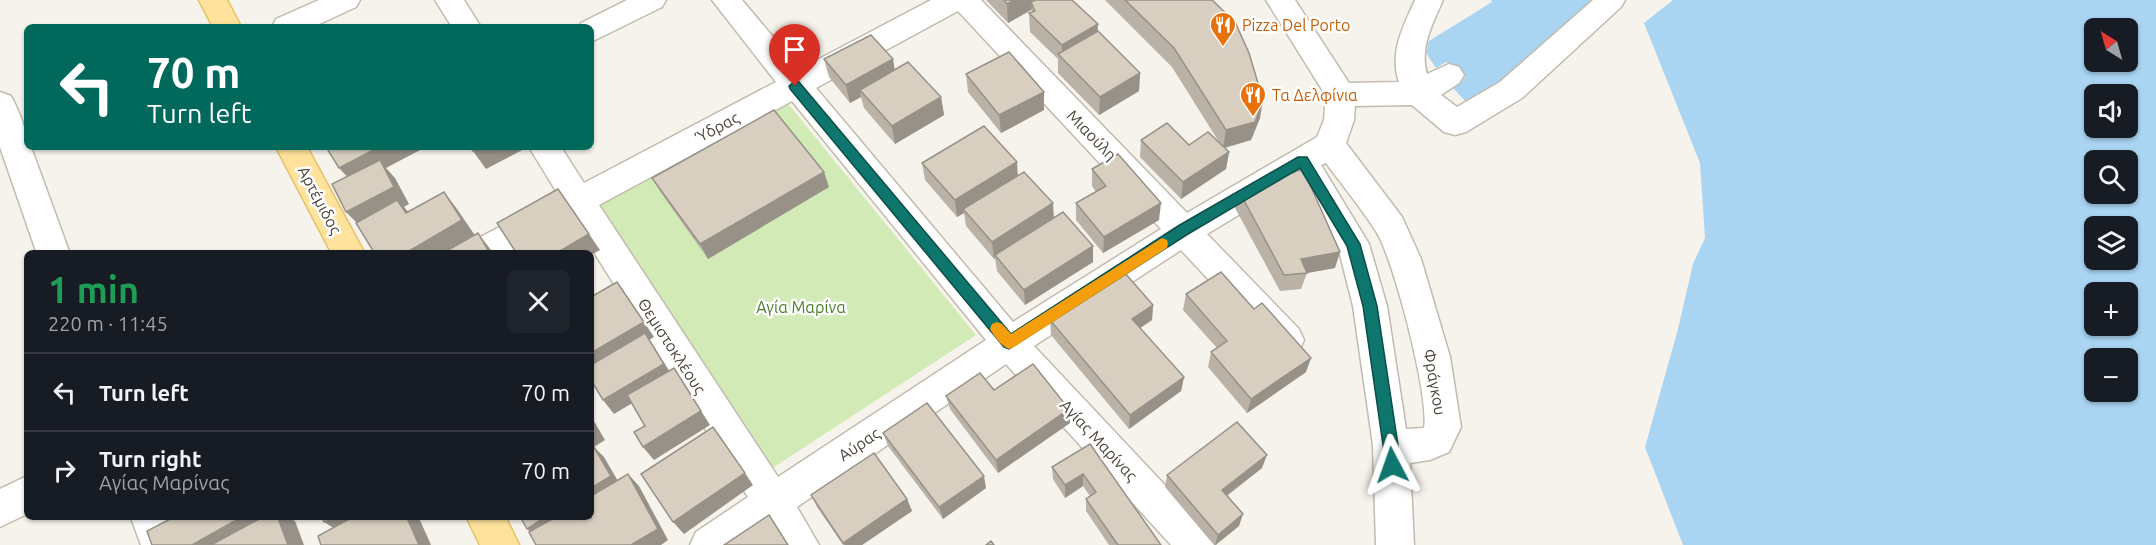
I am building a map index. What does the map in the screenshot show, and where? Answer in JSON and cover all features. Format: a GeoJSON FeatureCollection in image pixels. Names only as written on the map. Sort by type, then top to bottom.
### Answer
{"type":"FeatureCollection","features":[{"type":"Feature","properties":{"kind":"main road"},"geometry":{"type":"LineString","coordinates":[[213,0],[225,24]]}},
{"type":"Feature","properties":{"kind":"main road","name":"Αρτέμιδος"},"geometry":{"type":"LineString","coordinates":[[293,150],[347,250]]}},
{"type":"Feature","properties":{"kind":"main road"},"geometry":{"type":"LineString","coordinates":[[487,520],[500,545]]}},
{"type":"Feature","properties":{"kind":"street"},"geometry":{"type":"LineString","coordinates":[[293,24],[346,0]]}},
{"type":"Feature","properties":{"kind":"street"},"geometry":{"type":"LineString","coordinates":[[449,0],[465,24]]}},
{"type":"Feature","properties":{"kind":"street"},"geometry":{"type":"LineString","coordinates":[[594,29],[652,0]]}},
{"type":"Feature","properties":{"kind":"street","name":"Αγίας Μαρίνας"},"geometry":{"type":"LineString","coordinates":[[726,0],[1009,343],[1196,545]]}},
{"type":"Feature","properties":{"kind":"street","name":"Ύδρας"},"geometry":{"type":"LineString","coordinates":[[487,250],[955,0]]}},
{"type":"Feature","properties":{"kind":"street","name":"Μιαούλη"},"geometry":{"type":"LineString","coordinates":[[964,0],[1295,348]]}},
{"type":"Feature","properties":{"kind":"street"},"geometry":{"type":"LineString","coordinates":[[1280,0],[1341,95],[1339,120],[1316,153],[1353,244],[1370,306],[1391,445],[1395,545]]}},
{"type":"Feature","properties":{"kind":"street"},"geometry":{"type":"LineString","coordinates":[[1429,0],[1408,55],[1420,93],[1455,123],[1511,90],[1611,0]]}},
{"type":"Feature","properties":{"kind":"street"},"geometry":{"type":"LineString","coordinates":[[1341,95],[1420,93],[1449,75]]}},
{"type":"Feature","properties":{"kind":"street"},"geometry":{"type":"LineString","coordinates":[[0,104],[52,250]]}},
{"type":"Feature","properties":{"kind":"street","name":"Θεμιστοκλέους"},"geometry":{"type":"LineString","coordinates":[[546,150],[800,545]]}},
{"type":"Feature","properties":{"kind":"street","name":"Αύρας"},"geometry":{"type":"LineString","coordinates":[[709,545],[1009,343],[1183,230],[1316,153]]}},
{"type":"Feature","properties":{"kind":"street","name":"Φράγκου"},"geometry":{"type":"LineString","coordinates":[[1316,153],[1391,227],[1405,260],[1432,357],[1443,436],[1438,442],[1430,444],[1391,445]]}},
{"type":"Feature","properties":{"kind":"street"},"geometry":{"type":"LineString","coordinates":[[0,509],[24,496]]}},
{"type":"Feature","properties":{"kind":"street"},"geometry":{"type":"LineString","coordinates":[[151,520],[160,545]]}},
{"type":"Feature","properties":{"kind":"green space","name":"Αγία Μαρίνα"},"geometry":{"type":"Polygon","coordinates":[[[781,95],[976,335],[768,471],[587,200],[781,95]]]}},
{"type":"Feature","properties":{"kind":"water"},"geometry":{"type":"Polygon","coordinates":[[[1491,0],[1597,0],[1499,84],[1467,103],[1452,87],[1465,78],[1446,62],[1436,68],[1426,53],[1429,41],[1492,2],[1491,0]]]}},
{"type":"Feature","properties":{"kind":"water"},"geometry":{"type":"Polygon","coordinates":[[[1673,0],[2156,0],[2156,545],[1683,545],[1645,447],[1678,329],[1693,264],[1705,238],[1700,163],[1644,23],[1673,0]]]}},
{"type":"Feature","properties":{"kind":"building"},"geometry":{"type":"Polygon","coordinates":[[[1035,0],[1072,0],[1098,24],[1062,45],[1029,13],[1035,11],[1031,2],[1035,0]]]}},
{"type":"Feature","properties":{"kind":"building"},"geometry":{"type":"Polygon","coordinates":[[[1125,0],[1212,0],[1235,22],[1249,53],[1263,100],[1255,122],[1226,130],[1174,48],[1125,0]]]}},
{"type":"Feature","properties":{"kind":"building"},"geometry":{"type":"Polygon","coordinates":[[[1098,31],[1140,73],[1100,97],[1058,54],[1098,31]]]}},
{"type":"Feature","properties":{"kind":"building"},"geometry":{"type":"Polygon","coordinates":[[[871,35],[893,59],[846,85],[824,59],[871,35]]]}},
{"type":"Feature","properties":{"kind":"building"},"geometry":{"type":"Polygon","coordinates":[[[1009,52],[1044,92],[999,115],[966,74],[1009,52]]]}},
{"type":"Feature","properties":{"kind":"building"},"geometry":{"type":"Polygon","coordinates":[[[908,62],[941,97],[892,126],[860,90],[908,62]]]}},
{"type":"Feature","properties":{"kind":"building"},"geometry":{"type":"Polygon","coordinates":[[[774,110],[824,172],[700,244],[652,178],[774,110]]]}},
{"type":"Feature","properties":{"kind":"building"},"geometry":{"type":"Polygon","coordinates":[[[1167,123],[1189,145],[1208,132],[1229,152],[1183,182],[1141,140],[1167,123]]]}},
{"type":"Feature","properties":{"kind":"building"},"geometry":{"type":"Polygon","coordinates":[[[984,126],[1017,162],[955,200],[922,163],[984,126]]]}},
{"type":"Feature","properties":{"kind":"building"},"geometry":{"type":"Polygon","coordinates":[[[328,150],[373,150],[339,168],[328,150]]]}},
{"type":"Feature","properties":{"kind":"building"},"geometry":{"type":"Polygon","coordinates":[[[1118,154],[1161,203],[1104,237],[1076,203],[1106,186],[1092,169],[1118,154]]]}},
{"type":"Feature","properties":{"kind":"building"},"geometry":{"type":"Polygon","coordinates":[[[380,160],[394,187],[346,212],[332,184],[380,160]]]}},
{"type":"Feature","properties":{"kind":"building"},"geometry":{"type":"Polygon","coordinates":[[[1303,169],[1340,252],[1301,259],[1307,273],[1284,275],[1239,191],[1303,169]]]}},
{"type":"Feature","properties":{"kind":"building"},"geometry":{"type":"Polygon","coordinates":[[[1024,172],[1053,203],[992,242],[963,209],[1024,172]]]}},
{"type":"Feature","properties":{"kind":"building"},"geometry":{"type":"Polygon","coordinates":[[[558,189],[589,234],[562,250],[514,250],[497,223],[558,189]]]}},
{"type":"Feature","properties":{"kind":"building"},"geometry":{"type":"Polygon","coordinates":[[[444,192],[462,220],[411,250],[373,250],[356,223],[397,200],[406,213],[444,192]]]}},
{"type":"Feature","properties":{"kind":"building"},"geometry":{"type":"Polygon","coordinates":[[[1063,212],[1093,246],[1024,290],[995,255],[1063,212]]]}},
{"type":"Feature","properties":{"kind":"building"},"geometry":{"type":"Polygon","coordinates":[[[478,233],[488,250],[448,250],[478,233]]]}},
{"type":"Feature","properties":{"kind":"building"},"geometry":{"type":"Polygon","coordinates":[[[1124,272],[1153,305],[1132,319],[1184,377],[1130,415],[1050,320],[1124,272]]]}},
{"type":"Feature","properties":{"kind":"building"},"geometry":{"type":"Polygon","coordinates":[[[1221,272],[1254,309],[1262,303],[1311,358],[1251,399],[1211,352],[1227,341],[1186,294],[1221,272]]]}},
{"type":"Feature","properties":{"kind":"building"},"geometry":{"type":"Polygon","coordinates":[[[617,282],[644,322],[594,351],[594,295],[617,282]]]}},
{"type":"Feature","properties":{"kind":"building"},"geometry":{"type":"Polygon","coordinates":[[[645,333],[664,364],[603,400],[594,385],[594,363],[645,333]]]}},
{"type":"Feature","properties":{"kind":"building"},"geometry":{"type":"Polygon","coordinates":[[[1033,364],[1069,409],[996,460],[946,396],[980,373],[994,390],[1033,364]]]}},
{"type":"Feature","properties":{"kind":"building"},"geometry":{"type":"Polygon","coordinates":[[[674,368],[701,411],[643,447],[634,432],[645,426],[627,395],[674,368]]]}},
{"type":"Feature","properties":{"kind":"building"},"geometry":{"type":"Polygon","coordinates":[[[927,403],[984,476],[939,507],[883,433],[927,403]]]}},
{"type":"Feature","properties":{"kind":"building"},"geometry":{"type":"Polygon","coordinates":[[[1237,422],[1267,455],[1222,490],[1243,514],[1218,535],[1167,475],[1237,422]]]}},
{"type":"Feature","properties":{"kind":"building"},"geometry":{"type":"Polygon","coordinates":[[[713,427],[745,473],[673,522],[641,474],[713,427]]]}},
{"type":"Feature","properties":{"kind":"building"},"geometry":{"type":"Polygon","coordinates":[[[1090,444],[1161,545],[1118,545],[1086,499],[1096,492],[1083,474],[1065,485],[1052,467],[1090,444]]]}},
{"type":"Feature","properties":{"kind":"building"},"geometry":{"type":"Polygon","coordinates":[[[594,447],[611,476],[594,486],[594,447]]]}},
{"type":"Feature","properties":{"kind":"building"},"geometry":{"type":"Polygon","coordinates":[[[874,453],[907,499],[843,543],[811,495],[874,453]]]}},
{"type":"Feature","properties":{"kind":"building"},"geometry":{"type":"Polygon","coordinates":[[[628,474],[658,529],[631,545],[536,545],[529,532],[550,520],[594,520],[594,494],[628,474]]]}},
{"type":"Feature","properties":{"kind":"building"},"geometry":{"type":"Polygon","coordinates":[[[769,515],[788,545],[724,545],[769,515]]]}},
{"type":"Feature","properties":{"kind":"building"},"geometry":{"type":"Polygon","coordinates":[[[168,520],[236,520],[192,545],[152,545],[147,531],[168,520]]]}},
{"type":"Feature","properties":{"kind":"building"},"geometry":{"type":"Polygon","coordinates":[[[257,520],[279,520],[288,545],[211,545],[257,520]]]}},
{"type":"Feature","properties":{"kind":"building"},"geometry":{"type":"Polygon","coordinates":[[[347,520],[408,520],[419,545],[321,545],[318,536],[347,520]]]}},
{"type":"Feature","properties":{"kind":"building"},"geometry":{"type":"Polygon","coordinates":[[[522,520],[541,520],[527,529],[522,520]]]}},
{"type":"Feature","properties":{"kind":"slow traffic"},"geometry":{"type":"LineString","coordinates":[[997,329],[1009,343],[1162,244]]}},
{"type":"Feature","properties":{"kind":"place","name":"Pizza Del Porto"},"geometry":{"type":"Point","coordinates":[1223,48]}},
{"type":"Feature","properties":{"kind":"place","name":"Τα Δελφίνια"},"geometry":{"type":"Point","coordinates":[1253,118]}},
{"type":"Feature","properties":{"kind":"route"},"geometry":{"type":"LineString","coordinates":[[795,86],[1009,343],[1183,230],[1302,161],[1353,244],[1370,306],[1392,465]]}}]}
